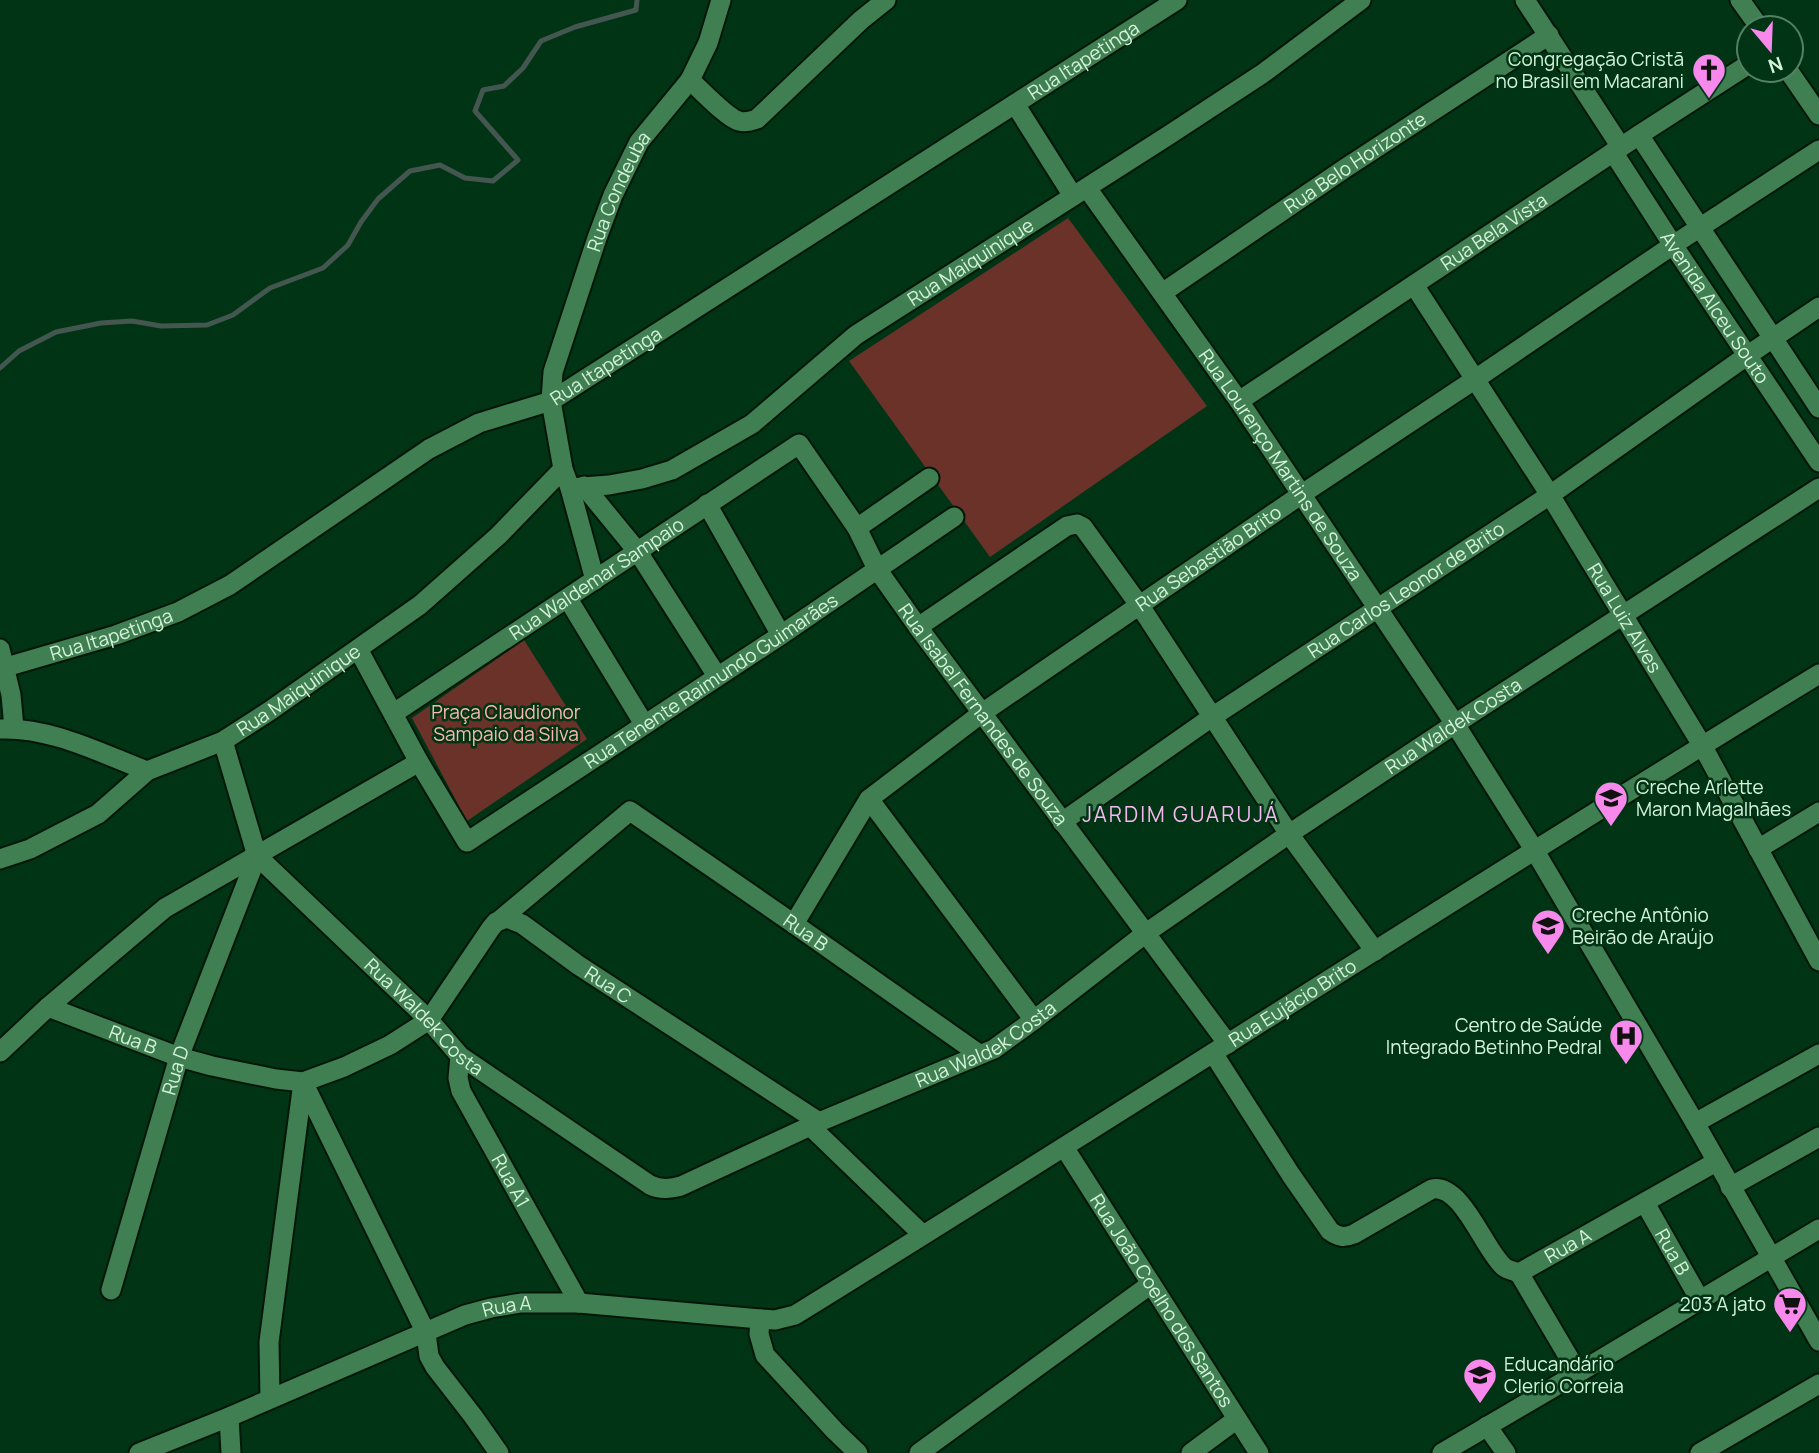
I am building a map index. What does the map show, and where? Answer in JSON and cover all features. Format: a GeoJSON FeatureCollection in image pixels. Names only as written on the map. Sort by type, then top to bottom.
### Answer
{"type":"FeatureCollection","features":[{"type":"Feature","properties":{"kind":"street","name":"Rua Condeuba"},"geometry":{"type":"LineString","coordinates":[[577,487],[563,469],[551,401],[554,372],[613,195],[639,142],[690,80],[708,43],[721,0]]}},
{"type":"Feature","properties":{"kind":"street"},"geometry":{"type":"LineString","coordinates":[[690,80],[740,122],[757,119],[861,20],[886,0]]}},
{"type":"Feature","properties":{"kind":"street","name":"Rua Itapetinga"},"geometry":{"type":"LineString","coordinates":[[3,658],[116,635],[178,612],[230,585],[429,449],[479,423],[551,401],[1177,0]]}},
{"type":"Feature","properties":{"kind":"street","name":"Rua Maiquinique"},"geometry":{"type":"LineString","coordinates":[[577,487],[609,485],[672,470],[752,424],[856,335],[1262,74],[1361,0]]}},
{"type":"Feature","properties":{"kind":"street","name":"Avenida Alceu Souto"},"geometry":{"type":"LineString","coordinates":[[1525,0],[1549,35],[1673,245],[1819,461]]}},
{"type":"Feature","properties":{"kind":"street","name":"Rua Belo Horizonte"},"geometry":{"type":"LineString","coordinates":[[1162,293],[1344,169],[1549,35]]}},
{"type":"Feature","properties":{"kind":"street","name":"Rua Bela Vista"},"geometry":{"type":"LineString","coordinates":[[1239,401],[1735,73]]}},
{"type":"Feature","properties":{"kind":"street"},"geometry":{"type":"LineString","coordinates":[[1798,84],[1819,115]]}},
{"type":"Feature","properties":{"kind":"street","name":"Rua Lourenço Martins de Souza"},"geometry":{"type":"LineString","coordinates":[[1015,104],[1080,192],[1162,293],[1239,401],[1455,724],[1535,851],[1695,1123],[1819,1342]]}},
{"type":"Feature","properties":{"kind":"street","name":"Avenida Alceu Souto"},"geometry":{"type":"LineString","coordinates":[[1639,135],[1819,408]]}},
{"type":"Feature","properties":{"kind":"street","name":"Rua Sebastião Brito"},"geometry":{"type":"LineString","coordinates":[[794,924],[869,799],[982,713],[1302,494],[1819,150]]}},
{"type":"Feature","properties":{"kind":"street","name":"Rua Luiz Alves"},"geometry":{"type":"LineString","coordinates":[[1413,285],[1550,495],[1702,745],[1819,961]]}},
{"type":"Feature","properties":{"kind":"street","name":"Rua Carlos Leonor de Brito"},"geometry":{"type":"LineString","coordinates":[[1062,822],[1212,717],[1550,495],[1819,307]]}},
{"type":"Feature","properties":{"kind":"street","name":"Rua Waldemar Sampaio"},"geometry":{"type":"LineString","coordinates":[[394,712],[799,444]]}},
{"type":"Feature","properties":{"kind":"street","name":"Rua Isabel Fernandes de Souza"},"geometry":{"type":"LineString","coordinates":[[799,444],[857,528],[877,569],[918,627],[1146,933],[1221,1049],[1291,1175],[1330,1231],[1335,1235],[1347,1237],[1432,1189],[1446,1189],[1475,1224],[1502,1265],[1519,1273]]}},
{"type":"Feature","properties":{"kind":"street","name":"Rua Maiquinique"},"geometry":{"type":"LineString","coordinates":[[0,859],[30,849],[98,814],[147,771],[223,741],[271,710],[420,604],[498,536],[563,469]]}},
{"type":"Feature","properties":{"kind":"street"},"geometry":{"type":"LineString","coordinates":[[857,528],[929,478]]}},
{"type":"Feature","properties":{"kind":"street"},"geometry":{"type":"LineString","coordinates":[[577,487],[638,552],[717,676]]}},
{"type":"Feature","properties":{"kind":"street"},"geometry":{"type":"LineString","coordinates":[[577,487],[595,580]]}},
{"type":"Feature","properties":{"kind":"street","name":"Rua Waldek Costa"},"geometry":{"type":"LineString","coordinates":[[223,741],[257,856],[429,1020],[460,1056],[650,1185],[660,1189],[681,1186],[815,1124],[994,1049],[1146,933],[1289,834],[1819,488]]}},
{"type":"Feature","properties":{"kind":"street"},"geometry":{"type":"LineString","coordinates":[[707,504],[781,635]]}},
{"type":"Feature","properties":{"kind":"street","name":"Rua Tenente Raimundo Guimarães"},"geometry":{"type":"LineString","coordinates":[[419,762],[467,842],[781,635],[954,517]]}},
{"type":"Feature","properties":{"kind":"street"},"geometry":{"type":"LineString","coordinates":[[918,627],[1067,526],[1077,524],[1083,527],[1140,606],[1289,834],[1375,951]]}},
{"type":"Feature","properties":{"kind":"street"},"geometry":{"type":"LineString","coordinates":[[568,599],[644,724]]}},
{"type":"Feature","properties":{"kind":"street"},"geometry":{"type":"LineString","coordinates":[[0,1052],[48,1007],[166,908],[419,762],[358,649]]}},
{"type":"Feature","properties":{"kind":"street"},"geometry":{"type":"LineString","coordinates":[[3,658],[7,728],[51,734],[147,771]]}},
{"type":"Feature","properties":{"kind":"street","name":"Rua Eujácio Brito"},"geometry":{"type":"LineString","coordinates":[[760,1319],[775,1320],[795,1314],[1819,674]]}},
{"type":"Feature","properties":{"kind":"street"},"geometry":{"type":"LineString","coordinates":[[869,799],[1034,1020]]}},
{"type":"Feature","properties":{"kind":"street","name":"Rua B"},"geometry":{"type":"LineString","coordinates":[[501,919],[630,811],[979,1055]]}},
{"type":"Feature","properties":{"kind":"street"},"geometry":{"type":"LineString","coordinates":[[1758,849],[1819,812]]}},
{"type":"Feature","properties":{"kind":"street","name":"Rua D"},"geometry":{"type":"LineString","coordinates":[[111,1290],[179,1057],[257,856]]}},
{"type":"Feature","properties":{"kind":"street"},"geometry":{"type":"LineString","coordinates":[[303,1082],[344,1067],[390,1045],[429,1020],[491,928],[501,919]]}},
{"type":"Feature","properties":{"kind":"street","name":"Rua C"},"geometry":{"type":"LineString","coordinates":[[501,919],[511,919],[522,924],[578,965],[815,1124],[923,1236]]}},
{"type":"Feature","properties":{"kind":"street","name":"Rua B"},"geometry":{"type":"LineString","coordinates":[[48,1007],[179,1057],[212,1066],[303,1082]]}},
{"type":"Feature","properties":{"kind":"street"},"geometry":{"type":"LineString","coordinates":[[1695,1123],[1819,1054]]}},
{"type":"Feature","properties":{"kind":"street","name":"Rua A1"},"geometry":{"type":"LineString","coordinates":[[460,1056],[458,1078],[461,1091],[579,1303]]}},
{"type":"Feature","properties":{"kind":"street"},"geometry":{"type":"LineString","coordinates":[[303,1082],[425,1333],[429,1356],[499,1453]]}},
{"type":"Feature","properties":{"kind":"street"},"geometry":{"type":"LineString","coordinates":[[270,1398],[269,1342],[303,1082]]}},
{"type":"Feature","properties":{"kind":"street"},"geometry":{"type":"LineString","coordinates":[[1730,1188],[1819,1137]]}},
{"type":"Feature","properties":{"kind":"street","name":"Rua João Coelho dos Santos"},"geometry":{"type":"LineString","coordinates":[[1064,1147],[1259,1453]]}},
{"type":"Feature","properties":{"kind":"street","name":"Rua A"},"geometry":{"type":"LineString","coordinates":[[1519,1273],[1716,1162]]}},
{"type":"Feature","properties":{"kind":"street","name":"Rua B"},"geometry":{"type":"LineString","coordinates":[[1645,1203],[1700,1300]]}},
{"type":"Feature","properties":{"kind":"street"},"geometry":{"type":"LineString","coordinates":[[1442,1453],[1819,1228]]}},
{"type":"Feature","properties":{"kind":"street"},"geometry":{"type":"LineString","coordinates":[[1519,1273],[1578,1373]]}},
{"type":"Feature","properties":{"kind":"street"},"geometry":{"type":"LineString","coordinates":[[919,1453],[1151,1284]]}},
{"type":"Feature","properties":{"kind":"street","name":"Rua A"},"geometry":{"type":"LineString","coordinates":[[139,1453],[466,1315],[492,1307],[521,1303],[579,1303],[760,1319]]}},
{"type":"Feature","properties":{"kind":"street"},"geometry":{"type":"LineString","coordinates":[[760,1319],[759,1334],[765,1355],[858,1453]]}},
{"type":"Feature","properties":{"kind":"street"},"geometry":{"type":"LineString","coordinates":[[1700,1453],[1819,1384]]}},
{"type":"Feature","properties":{"kind":"street"},"geometry":{"type":"LineString","coordinates":[[229,1417],[231,1453]]}},
{"type":"Feature","properties":{"kind":"street"},"geometry":{"type":"LineString","coordinates":[[1191,1453],[1237,1419]]}},
{"type":"Feature","properties":{"kind":"street"},"geometry":{"type":"LineString","coordinates":[[1487,1426],[1506,1453]]}},
{"type":"Feature","properties":{"kind":"green space"},"geometry":{"type":"Polygon","coordinates":[[[1068,218],[1207,406],[990,557],[849,361],[1068,218]]]}},
{"type":"Feature","properties":{"kind":"green space","name":"Praça Claudionor Sampaio da Silva"},"geometry":{"type":"Polygon","coordinates":[[[524,640],[587,739],[467,821],[412,718],[524,640]]]}},
{"type":"Feature","properties":{"kind":"waterway"},"geometry":{"type":"LineString","coordinates":[[0,368],[19,351],[56,332],[101,323],[132,321],[161,326],[207,325],[233,315],[270,288],[323,268],[348,245],[378,199],[410,171],[440,165],[465,178],[493,181],[518,160],[475,111],[483,90],[504,86],[523,68],[541,41],[575,27],[636,10],[637,0]]}},
{"type":"Feature","properties":{"kind":"place","name":"Congregação Cristã no Brasil em Macarani"},"geometry":{"type":"Point","coordinates":[1709,100]}},
{"type":"Feature","properties":{"kind":"place","name":"Creche Arlette Maron Magalhães"},"geometry":{"type":"Point","coordinates":[1611,828]}},
{"type":"Feature","properties":{"kind":"place","name":"Creche Antônio Beirão de Araújo"},"geometry":{"type":"Point","coordinates":[1548,956]}},
{"type":"Feature","properties":{"kind":"place","name":"Centro de Saúde Integrado Betinho Pedral"},"geometry":{"type":"Point","coordinates":[1626,1066]}},
{"type":"Feature","properties":{"kind":"place","name":"203 A jato"},"geometry":{"type":"Point","coordinates":[1790,1334]}},
{"type":"Feature","properties":{"kind":"place","name":"Educandário Clerio Correia"},"geometry":{"type":"Point","coordinates":[1480,1405]}},
{"type":"Feature","properties":{"kind":"district","name":"JARDIM GUARUJÁ"},"geometry":{"type":"Point","coordinates":[1181,814]}}]}
